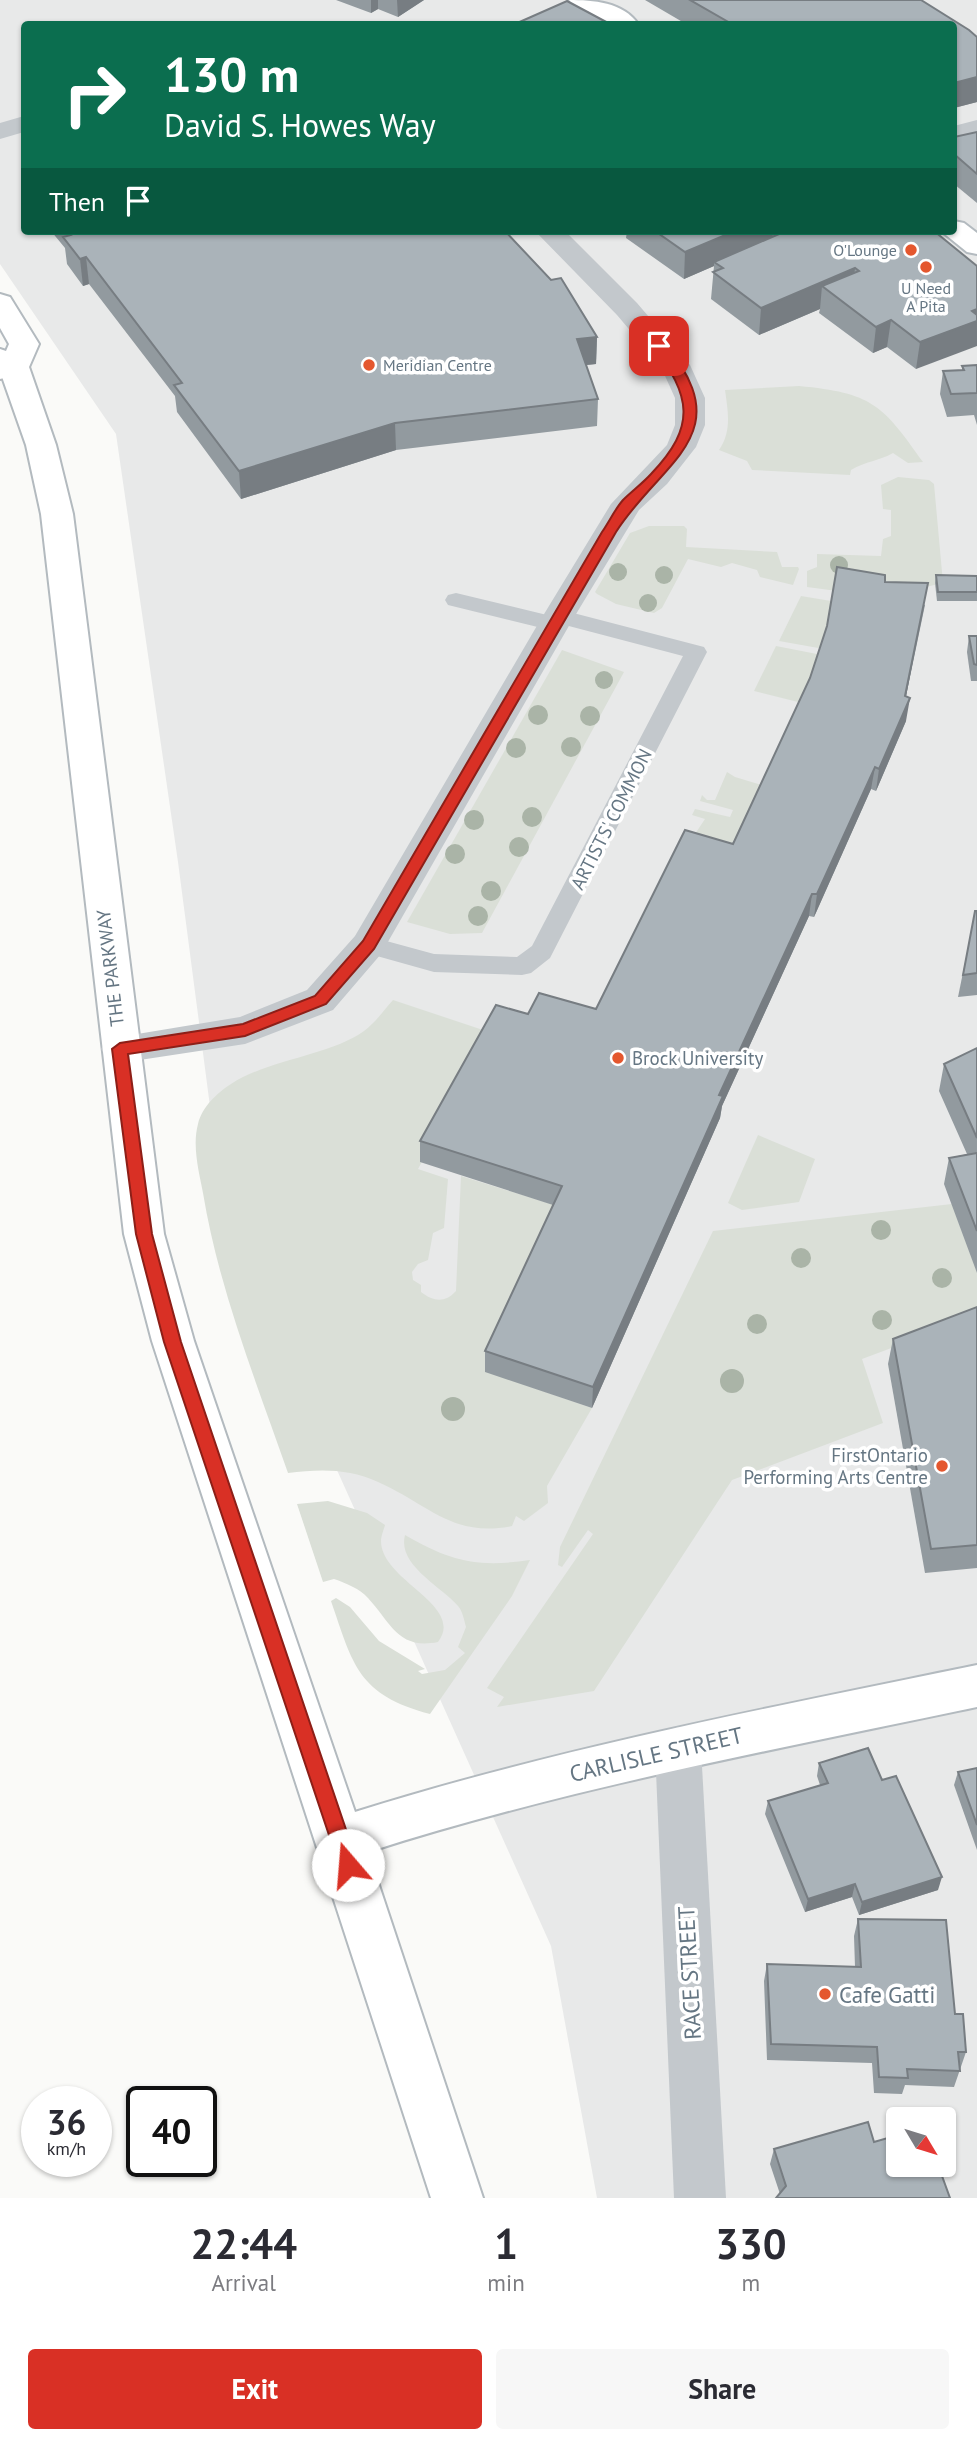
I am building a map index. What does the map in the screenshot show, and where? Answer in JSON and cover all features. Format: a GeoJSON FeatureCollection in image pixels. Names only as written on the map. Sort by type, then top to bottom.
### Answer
{"type":"FeatureCollection","features":[{"type":"Feature","properties":{"kind":"street"},"geometry":{"type":"LineString","coordinates":[[582,0],[620,21]]}},
{"type":"Feature","properties":{"kind":"street"},"geometry":{"type":"LineString","coordinates":[[0,131],[21,125]]}},
{"type":"Feature","properties":{"kind":"street"},"geometry":{"type":"LineString","coordinates":[[957,133],[977,128]]}},
{"type":"Feature","properties":{"kind":"street"},"geometry":{"type":"LineString","coordinates":[[957,231],[977,246]]}},
{"type":"Feature","properties":{"kind":"street"},"geometry":{"type":"LineString","coordinates":[[120,1049],[245,1030],[320,1000],[368,945],[556,620],[627,503],[656,477],[681,446],[690,425],[690,398],[675,365],[627,309],[553,235]]}},
{"type":"Feature","properties":{"kind":"street","name":"THE PARKWAY"},"geometry":{"type":"LineString","coordinates":[[0,303],[23,344],[5,365],[41,445],[57,514],[144,1234],[173,1342],[340,1839]]}},
{"type":"Feature","properties":{"kind":"street","name":"CARLISLE STREET"},"geometry":{"type":"LineString","coordinates":[[340,1839],[453,1803],[678,1748],[977,1686]]}},
{"type":"Feature","properties":{"kind":"street","name":"RACE STREET"},"geometry":{"type":"LineString","coordinates":[[678,1748],[699,2198]]}},
{"type":"Feature","properties":{"kind":"street"},"geometry":{"type":"LineString","coordinates":[[340,1839],[457,2198]]}},
{"type":"Feature","properties":{"kind":"lane"},"geometry":{"type":"LineString","coordinates":[[456,600],[556,620]]}},
{"type":"Feature","properties":{"kind":"lane","name":"ARTISTS' COMMON"},"geometry":{"type":"LineString","coordinates":[[368,945],[433,963],[522,966],[541,952],[696,652],[556,620]]}},
{"type":"Feature","properties":{"kind":"shaded area"},"geometry":{"type":"Polygon","coordinates":[[[0,0],[977,0],[977,2198],[597,2198],[551,1946],[225,1221],[178,862],[116,434],[0,264],[0,0]]]}},
{"type":"Feature","properties":{"kind":"shaded area"},"geometry":{"type":"Polygon","coordinates":[[[799,386],[843,393],[873,405],[897,427],[923,462],[908,463],[893,453],[851,470],[850,475],[752,470],[747,461],[719,450],[727,428],[725,390],[799,386]]]}},
{"type":"Feature","properties":{"kind":"shaded area"},"geometry":{"type":"Polygon","coordinates":[[[898,477],[929,480],[934,484],[943,583],[882,597],[807,587],[807,571],[817,567],[817,554],[881,556],[883,539],[891,536],[891,510],[883,509],[881,485],[898,477]]]}},
{"type":"Feature","properties":{"kind":"shaded area"},"geometry":{"type":"Polygon","coordinates":[[[649,526],[684,526],[687,529],[686,547],[777,552],[782,567],[799,569],[793,585],[760,577],[757,570],[732,563],[721,567],[688,559],[662,608],[654,613],[616,604],[597,594],[595,592],[630,533],[649,526]]]}},
{"type":"Feature","properties":{"kind":"shaded area"},"geometry":{"type":"Polygon","coordinates":[[[801,596],[831,601],[824,649],[779,641],[801,596]]]}},
{"type":"Feature","properties":{"kind":"shaded area"},"geometry":{"type":"Polygon","coordinates":[[[776,646],[822,655],[806,704],[754,691],[776,646]]]}},
{"type":"Feature","properties":{"kind":"shaded area"},"geometry":{"type":"Polygon","coordinates":[[[562,650],[624,672],[482,933],[450,934],[407,922],[562,650]]]}},
{"type":"Feature","properties":{"kind":"shaded area"},"geometry":{"type":"Polygon","coordinates":[[[727,772],[768,787],[731,866],[683,852],[705,819],[692,815],[695,809],[730,817],[733,810],[700,801],[702,795],[707,800],[715,800],[727,772]]]}},
{"type":"Feature","properties":{"kind":"shaded area"},"geometry":{"type":"Polygon","coordinates":[[[393,1000],[492,1033],[418,1169],[448,1179],[444,1228],[433,1233],[428,1260],[418,1264],[412,1272],[413,1280],[421,1285],[421,1292],[439,1300],[448,1298],[456,1291],[461,1176],[561,1207],[485,1371],[592,1408],[547,1486],[548,1503],[524,1521],[516,1516],[512,1526],[491,1528],[456,1523],[378,1482],[356,1474],[322,1470],[288,1473],[228,1300],[210,1229],[196,1150],[198,1124],[207,1106],[215,1096],[246,1076],[350,1039],[368,1028],[393,1000]]]}},
{"type":"Feature","properties":{"kind":"shaded area"},"geometry":{"type":"Polygon","coordinates":[[[758,1135],[815,1159],[799,1202],[742,1210],[728,1203],[758,1135]]]}},
{"type":"Feature","properties":{"kind":"shaded area"},"geometry":{"type":"Polygon","coordinates":[[[952,1204],[977,1272],[977,1316],[862,1359],[883,1423],[732,1480],[594,1691],[497,1707],[504,1697],[487,1688],[593,1534],[588,1530],[562,1567],[558,1565],[560,1547],[713,1231],[952,1204]]]}},
{"type":"Feature","properties":{"kind":"shaded area"},"geometry":{"type":"Polygon","coordinates":[[[328,1501],[367,1513],[385,1525],[381,1541],[385,1555],[394,1568],[441,1616],[444,1629],[438,1642],[413,1642],[404,1638],[361,1592],[334,1579],[323,1582],[297,1504],[328,1501]]]}},
{"type":"Feature","properties":{"kind":"shaded area"},"geometry":{"type":"Polygon","coordinates":[[[405,1535],[436,1551],[464,1560],[494,1563],[530,1560],[512,1596],[430,1714],[387,1697],[373,1687],[353,1660],[331,1601],[336,1598],[350,1607],[379,1641],[425,1669],[418,1671],[422,1674],[445,1670],[465,1653],[458,1647],[466,1627],[461,1611],[451,1598],[414,1565],[404,1546],[405,1535]]]}},
{"type":"Feature","properties":{"kind":"building"},"geometry":{"type":"Polygon","coordinates":[[[690,0],[921,0],[955,21],[727,21],[690,0]]]}},
{"type":"Feature","properties":{"kind":"building"},"geometry":{"type":"Polygon","coordinates":[[[567,1],[604,21],[522,21],[567,1]]]}},
{"type":"Feature","properties":{"kind":"building"},"geometry":{"type":"Polygon","coordinates":[[[957,22],[977,37],[977,77],[957,82],[957,22]]]}},
{"type":"Feature","properties":{"kind":"building"},"geometry":{"type":"Polygon","coordinates":[[[977,132],[977,174],[957,157],[957,136],[977,132]]]}},
{"type":"Feature","properties":{"kind":"building","name":"Meridian Centre"},"geometry":{"type":"Polygon","coordinates":[[[509,235],[551,280],[561,278],[597,337],[577,339],[598,399],[395,423],[239,471],[174,385],[182,383],[86,257],[80,259],[63,237],[509,235]]]}},
{"type":"Feature","properties":{"kind":"building"},"geometry":{"type":"Polygon","coordinates":[[[661,235],[725,235],[685,252],[661,235]]]}},
{"type":"Feature","properties":{"kind":"building"},"geometry":{"type":"Polygon","coordinates":[[[777,235],[939,235],[977,266],[977,309],[972,311],[977,315],[977,321],[920,342],[891,320],[876,327],[822,286],[859,271],[855,268],[761,308],[713,272],[723,268],[714,262],[777,235]]]}},
{"type":"Feature","properties":{"kind":"building"},"geometry":{"type":"Polygon","coordinates":[[[977,365],[977,393],[951,394],[943,371],[964,370],[962,366],[977,365]]]}},
{"type":"Feature","properties":{"kind":"building"},"geometry":{"type":"Polygon","coordinates":[[[837,567],[885,575],[885,582],[928,583],[905,696],[910,698],[879,769],[875,767],[817,894],[812,894],[719,1095],[723,1096],[593,1387],[485,1351],[562,1186],[420,1141],[496,1005],[528,1014],[539,993],[596,1009],[685,830],[733,844],[810,678],[827,626],[837,567]]]}},
{"type":"Feature","properties":{"kind":"building"},"geometry":{"type":"Polygon","coordinates":[[[936,575],[977,576],[977,592],[938,592],[936,575]]]}},
{"type":"Feature","properties":{"kind":"building"},"geometry":{"type":"Polygon","coordinates":[[[969,636],[977,636],[977,665],[974,664],[969,636]]]}},
{"type":"Feature","properties":{"kind":"building"},"geometry":{"type":"Polygon","coordinates":[[[975,911],[977,973],[963,975],[975,911]]]}},
{"type":"Feature","properties":{"kind":"building"},"geometry":{"type":"Polygon","coordinates":[[[977,1048],[977,1138],[944,1064],[977,1048]]]}},
{"type":"Feature","properties":{"kind":"building"},"geometry":{"type":"Polygon","coordinates":[[[977,1153],[977,1231],[949,1158],[977,1153]]]}},
{"type":"Feature","properties":{"kind":"building","name":"FirstOntario Performing Arts Centre"},"geometry":{"type":"Polygon","coordinates":[[[977,1307],[977,1545],[931,1549],[893,1339],[977,1307]]]}},
{"type":"Feature","properties":{"kind":"building"},"geometry":{"type":"Polygon","coordinates":[[[868,1748],[882,1780],[896,1776],[942,1877],[862,1902],[855,1884],[808,1899],[768,1801],[828,1783],[819,1763],[868,1748]]]}},
{"type":"Feature","properties":{"kind":"building"},"geometry":{"type":"Polygon","coordinates":[[[977,1768],[977,1825],[958,1772],[977,1768]]]}},
{"type":"Feature","properties":{"kind":"building"},"geometry":{"type":"Polygon","coordinates":[[[858,1919],[946,1920],[955,2014],[963,2014],[966,2052],[958,2052],[960,2071],[907,2069],[908,2078],[879,2077],[877,2047],[771,2044],[767,1964],[861,1967],[858,1919]]]}},
{"type":"Feature","properties":{"kind":"building"},"geometry":{"type":"Polygon","coordinates":[[[868,2122],[874,2142],[886,2138],[886,2177],[942,2177],[950,2198],[776,2198],[786,2186],[774,2149],[868,2122]]]}},
{"type":"Feature","properties":{"kind":"place","name":"O'Lounge"},"geometry":{"type":"Point","coordinates":[911,250]}},
{"type":"Feature","properties":{"kind":"place","name":"U Need A Pita"},"geometry":{"type":"Point","coordinates":[926,267]}},
{"type":"Feature","properties":{"kind":"place","name":"Meridian Centre"},"geometry":{"type":"Point","coordinates":[369,365]}},
{"type":"Feature","properties":{"kind":"place","name":"Brock University"},"geometry":{"type":"Point","coordinates":[618,1058]}},
{"type":"Feature","properties":{"kind":"place","name":"FirstOntario Performing Arts Centre"},"geometry":{"type":"Point","coordinates":[942,1466]}},
{"type":"Feature","properties":{"kind":"place","name":"Cafe Gatti"},"geometry":{"type":"Point","coordinates":[825,1994]}},
{"type":"Feature","properties":{"kind":"route"},"geometry":{"type":"LineString","coordinates":[[348,1865],[173,1342],[144,1234],[120,1049],[245,1030],[320,1000],[368,945],[627,503],[656,477],[681,446],[690,425],[690,398],[675,365],[659,346]]}}]}
